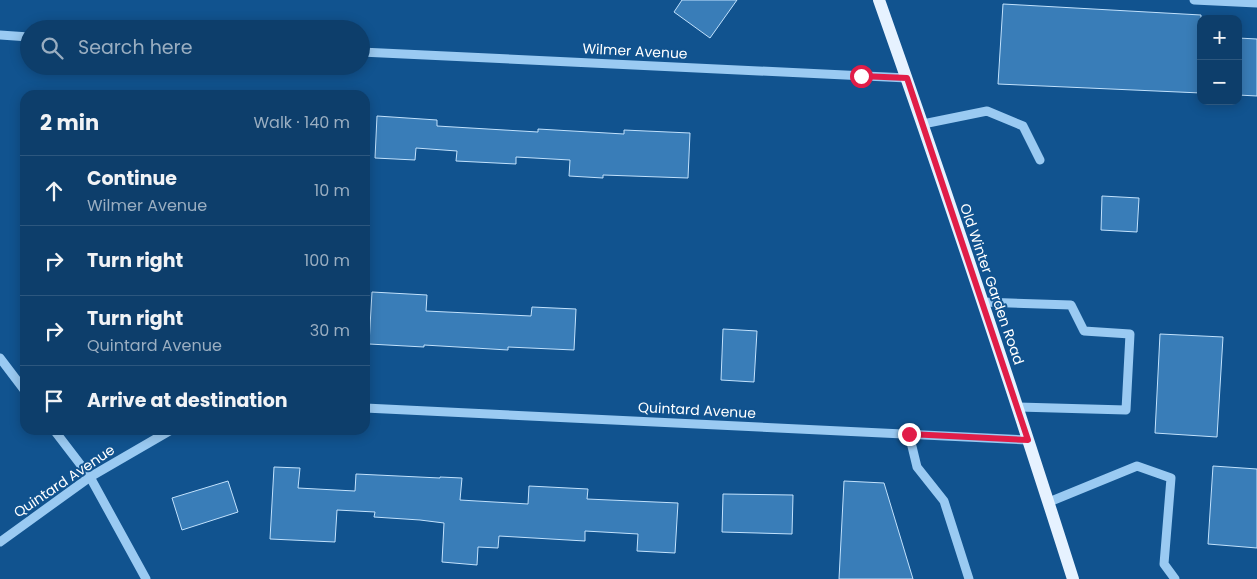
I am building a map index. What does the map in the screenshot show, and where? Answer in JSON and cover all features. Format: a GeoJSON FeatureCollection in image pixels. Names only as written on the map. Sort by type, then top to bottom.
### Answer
{"type":"FeatureCollection","features":[{"type":"Feature","properties":{"kind":"main road","name":"Old Winter Garden Road"},"geometry":{"type":"LineString","coordinates":[[879,0],[923,124],[1018,407],[1073,579]]}},
{"type":"Feature","properties":{"kind":"street"},"geometry":{"type":"LineString","coordinates":[[1194,0],[1257,3]]}},
{"type":"Feature","properties":{"kind":"street"},"geometry":{"type":"LineString","coordinates":[[0,36],[20,37]]}},
{"type":"Feature","properties":{"kind":"street","name":"Wilmer Avenue"},"geometry":{"type":"LineString","coordinates":[[370,52],[907,78]]}},
{"type":"Feature","properties":{"kind":"street"},"geometry":{"type":"LineString","coordinates":[[923,124],[987,111],[1023,126],[1040,160]]}},
{"type":"Feature","properties":{"kind":"street"},"geometry":{"type":"LineString","coordinates":[[982,302],[1071,305],[1084,331],[1130,334],[1126,410],[1018,407]]}},
{"type":"Feature","properties":{"kind":"street"},"geometry":{"type":"LineString","coordinates":[[0,358],[20,384]]}},
{"type":"Feature","properties":{"kind":"street","name":"Quintard Avenue"},"geometry":{"type":"LineString","coordinates":[[370,408],[1028,440]]}},
{"type":"Feature","properties":{"kind":"street"},"geometry":{"type":"LineString","coordinates":[[909,434],[917,467],[944,501],[968,579]]}},
{"type":"Feature","properties":{"kind":"street"},"geometry":{"type":"LineString","coordinates":[[58,435],[90,477],[146,579]]}},
{"type":"Feature","properties":{"kind":"street","name":"Quintard Avenue"},"geometry":{"type":"LineString","coordinates":[[0,542],[90,477],[162,435]]}},
{"type":"Feature","properties":{"kind":"street"},"geometry":{"type":"LineString","coordinates":[[1049,502],[1137,466],[1171,478],[1164,564],[1175,579]]}},
{"type":"Feature","properties":{"kind":"building"},"geometry":{"type":"Polygon","coordinates":[[[682,0],[737,0],[710,38],[674,12],[682,0]]]}},
{"type":"Feature","properties":{"kind":"building"},"geometry":{"type":"Polygon","coordinates":[[[1003,4],[1201,15],[1197,15],[1197,93],[998,84],[1003,4]]]}},
{"type":"Feature","properties":{"kind":"building"},"geometry":{"type":"Polygon","coordinates":[[[1242,38],[1257,39],[1257,96],[1242,95],[1242,38]]]}},
{"type":"Feature","properties":{"kind":"building"},"geometry":{"type":"Polygon","coordinates":[[[377,116],[437,120],[437,126],[538,132],[538,129],[624,134],[624,130],[690,133],[688,178],[603,175],[603,178],[569,176],[570,160],[516,157],[516,164],[456,161],[457,151],[416,148],[415,160],[375,158],[377,116]]]}},
{"type":"Feature","properties":{"kind":"building"},"geometry":{"type":"Polygon","coordinates":[[[1102,196],[1139,198],[1137,232],[1101,230],[1102,196]]]}},
{"type":"Feature","properties":{"kind":"building"},"geometry":{"type":"Polygon","coordinates":[[[372,292],[427,295],[426,311],[531,316],[532,307],[576,309],[574,350],[508,347],[508,350],[370,344],[372,292]]]}},
{"type":"Feature","properties":{"kind":"building"},"geometry":{"type":"Polygon","coordinates":[[[723,329],[757,331],[754,382],[721,380],[723,329]]]}},
{"type":"Feature","properties":{"kind":"building"},"geometry":{"type":"Polygon","coordinates":[[[1160,334],[1223,337],[1217,437],[1155,433],[1160,334]]]}},
{"type":"Feature","properties":{"kind":"building"},"geometry":{"type":"Polygon","coordinates":[[[1213,466],[1257,469],[1257,548],[1208,544],[1213,466]]]}},
{"type":"Feature","properties":{"kind":"building"},"geometry":{"type":"Polygon","coordinates":[[[274,467],[300,468],[298,488],[355,491],[356,474],[440,477],[462,478],[460,500],[528,504],[529,486],[588,489],[587,499],[678,503],[675,553],[637,551],[638,534],[585,531],[585,541],[499,536],[498,548],[478,547],[477,565],[442,562],[444,523],[374,517],[375,512],[337,510],[335,542],[270,539],[274,467]]]}},
{"type":"Feature","properties":{"kind":"building"},"geometry":{"type":"Polygon","coordinates":[[[228,481],[238,512],[182,530],[172,498],[228,481]]]}},
{"type":"Feature","properties":{"kind":"building"},"geometry":{"type":"Polygon","coordinates":[[[844,481],[884,483],[913,579],[839,579],[844,481]]]}},
{"type":"Feature","properties":{"kind":"building"},"geometry":{"type":"Polygon","coordinates":[[[723,494],[793,495],[792,534],[722,532],[723,494]]]}},
{"type":"Feature","properties":{"kind":"route"},"geometry":{"type":"LineString","coordinates":[[861,76],[907,78],[1028,440],[909,434]]}}]}
